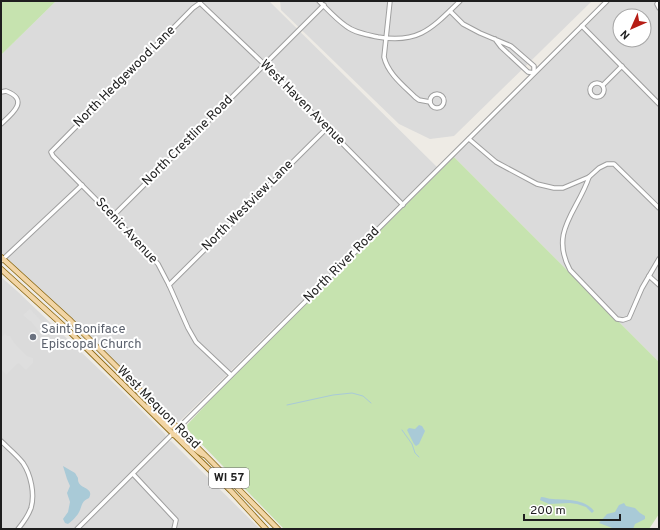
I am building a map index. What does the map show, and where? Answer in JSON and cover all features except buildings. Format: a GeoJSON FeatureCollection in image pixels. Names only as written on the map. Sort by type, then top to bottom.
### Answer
{"type":"FeatureCollection","features":[{"type":"Feature","properties":{"kind":"main road","name":"West Mequon Road"},"geometry":{"type":"LineString","coordinates":[[2,259],[71,322],[278,529]]}},
{"type":"Feature","properties":{"kind":"main road","name":"West Mequon Road"},"geometry":{"type":"LineString","coordinates":[[1,269],[67,329],[231,491],[266,529]]}},
{"type":"Feature","properties":{"kind":"main road"},"geometry":{"type":"LineString","coordinates":[[141,403],[155,412],[171,427],[174,429],[179,429]]}},
{"type":"Feature","properties":{"kind":"main road"},"geometry":{"type":"LineString","coordinates":[[173,435],[180,436],[200,454],[208,458]]}},
{"type":"Feature","properties":{"kind":"street"},"geometry":{"type":"LineString","coordinates":[[319,1],[348,28],[364,34],[398,40],[411,38],[426,31],[460,1]]}},
{"type":"Feature","properties":{"kind":"street"},"geometry":{"type":"LineString","coordinates":[[390,1],[384,57],[386,64],[391,73],[419,100],[430,102]]}},
{"type":"Feature","properties":{"kind":"street","name":"North River Road"},"geometry":{"type":"LineString","coordinates":[[77,529],[607,1]]}},
{"type":"Feature","properties":{"kind":"street"},"geometry":{"type":"LineString","coordinates":[[659,1],[657,4],[659,8]]}},
{"type":"Feature","properties":{"kind":"street","name":"West Haven Avenue"},"geometry":{"type":"LineString","coordinates":[[200,2],[265,65],[403,205]]}},
{"type":"Feature","properties":{"kind":"street","name":"North Hedgewood Lane"},"geometry":{"type":"LineString","coordinates":[[52,152],[54,148],[200,2]]}},
{"type":"Feature","properties":{"kind":"street","name":"North Crestline Road"},"geometry":{"type":"LineString","coordinates":[[112,217],[324,5]]}},
{"type":"Feature","properties":{"kind":"street"},"geometry":{"type":"LineString","coordinates":[[450,11],[463,24],[511,46],[534,66],[534,73],[528,72],[501,47],[495,39]]}},
{"type":"Feature","properties":{"kind":"street"},"geometry":{"type":"LineString","coordinates":[[582,26],[659,104]]}},
{"type":"Feature","properties":{"kind":"street"},"geometry":{"type":"LineString","coordinates":[[603,85],[598,83],[594,84],[591,87],[592,94],[596,97],[602,95],[604,89],[603,85],[622,66]]}},
{"type":"Feature","properties":{"kind":"street"},"geometry":{"type":"LineString","coordinates":[[1,92],[6,91],[14,95],[17,98],[18,104],[17,108],[1,124]]}},
{"type":"Feature","properties":{"kind":"street","name":"North Westview Lane"},"geometry":{"type":"LineString","coordinates":[[169,285],[327,128]]}},
{"type":"Feature","properties":{"kind":"street"},"geometry":{"type":"LineString","coordinates":[[469,139],[496,162],[537,184],[554,188],[563,188],[589,177],[599,168],[607,164],[614,164],[659,208]]}},
{"type":"Feature","properties":{"kind":"street","name":"Scenic Avenue"},"geometry":{"type":"LineString","coordinates":[[52,152],[53,156],[158,264],[196,342],[231,376]]}},
{"type":"Feature","properties":{"kind":"street"},"geometry":{"type":"LineString","coordinates":[[589,177],[564,226],[562,237],[565,260],[570,270],[607,310],[616,318],[623,320],[629,318],[642,288],[659,259]]}},
{"type":"Feature","properties":{"kind":"street"},"geometry":{"type":"LineString","coordinates":[[2,259],[82,185]]}},
{"type":"Feature","properties":{"kind":"street"},"geometry":{"type":"LineString","coordinates":[[649,276],[659,285]]}},
{"type":"Feature","properties":{"kind":"street"},"geometry":{"type":"LineString","coordinates":[[1,441],[23,463],[28,473],[32,493],[31,507],[18,529]]}},
{"type":"Feature","properties":{"kind":"street"},"geometry":{"type":"LineString","coordinates":[[132,474],[176,520],[174,529]]}},
{"type":"Feature","properties":{"kind":"shaded area"},"geometry":{"type":"Polygon","coordinates":[[[56,1],[269,1],[437,167],[179,422],[175,421],[141,389],[60,308],[1,253],[1,55],[56,1]]]}},
{"type":"Feature","properties":{"kind":"shaded area"},"geometry":{"type":"Polygon","coordinates":[[[280,1],[592,1],[454,136],[430,139],[399,124],[281,10],[280,1]]]}},
{"type":"Feature","properties":{"kind":"shaded area"},"geometry":{"type":"Polygon","coordinates":[[[611,1],[659,1],[659,362],[454,157],[611,1]]]}},
{"type":"Feature","properties":{"kind":"shaded area"},"geometry":{"type":"Polygon","coordinates":[[[1,277],[122,391],[165,434],[166,437],[74,529],[1,529],[1,277]]]}},
{"type":"Feature","properties":{"kind":"shaded area"},"geometry":{"type":"Polygon","coordinates":[[[30,309],[46,326],[40,332],[31,321],[23,315],[30,309]]]}},
{"type":"Feature","properties":{"kind":"shaded area"},"geometry":{"type":"Polygon","coordinates":[[[5,333],[7,336],[10,336],[15,344],[27,356],[33,358],[33,363],[26,370],[18,363],[6,375],[1,369],[1,338],[5,333]]]}},
{"type":"Feature","properties":{"kind":"shaded area"},"geometry":{"type":"Polygon","coordinates":[[[171,441],[260,529],[80,529],[168,442],[171,441]]]}},
{"type":"Feature","properties":{"kind":"green space"},"geometry":{"type":"Polygon","coordinates":[[[1,1],[56,1],[1,55],[1,1]]]}},
{"type":"Feature","properties":{"kind":"green space"},"geometry":{"type":"Polygon","coordinates":[[[454,157],[659,362],[659,514],[649,529],[284,529],[188,430],[187,425],[212,398],[454,157]]]}},
{"type":"Feature","properties":{"kind":"water"},"geometry":{"type":"Polygon","coordinates":[[[419,425],[422,426],[425,431],[419,444],[416,446],[407,430],[409,428],[415,429],[419,425]]]}},
{"type":"Feature","properties":{"kind":"water"},"geometry":{"type":"Polygon","coordinates":[[[63,466],[75,473],[78,478],[78,482],[90,492],[89,498],[83,503],[78,514],[68,524],[65,523],[63,519],[68,512],[70,502],[67,493],[70,486],[63,466]]]}},
{"type":"Feature","properties":{"kind":"water"},"geometry":{"type":"Polygon","coordinates":[[[541,497],[581,502],[586,504],[594,511],[592,513],[586,507],[577,504],[549,504],[540,500],[541,497]]]}},
{"type":"Feature","properties":{"kind":"water"},"geometry":{"type":"Polygon","coordinates":[[[624,503],[626,506],[635,508],[645,516],[645,519],[635,524],[633,529],[615,529],[599,523],[607,514],[615,512],[619,505],[624,503]]]}},
{"type":"Feature","properties":{"kind":"waterway"},"geometry":{"type":"LineString","coordinates":[[287,405],[333,395],[352,393],[363,396],[371,403]]}},
{"type":"Feature","properties":{"kind":"waterway"},"geometry":{"type":"LineString","coordinates":[[402,430],[412,444],[415,453],[419,457]]}},
{"type":"Feature","properties":{"kind":"place","name":"Saint Boniface Episcopal Church"},"geometry":{"type":"Point","coordinates":[33,337]}}]}
